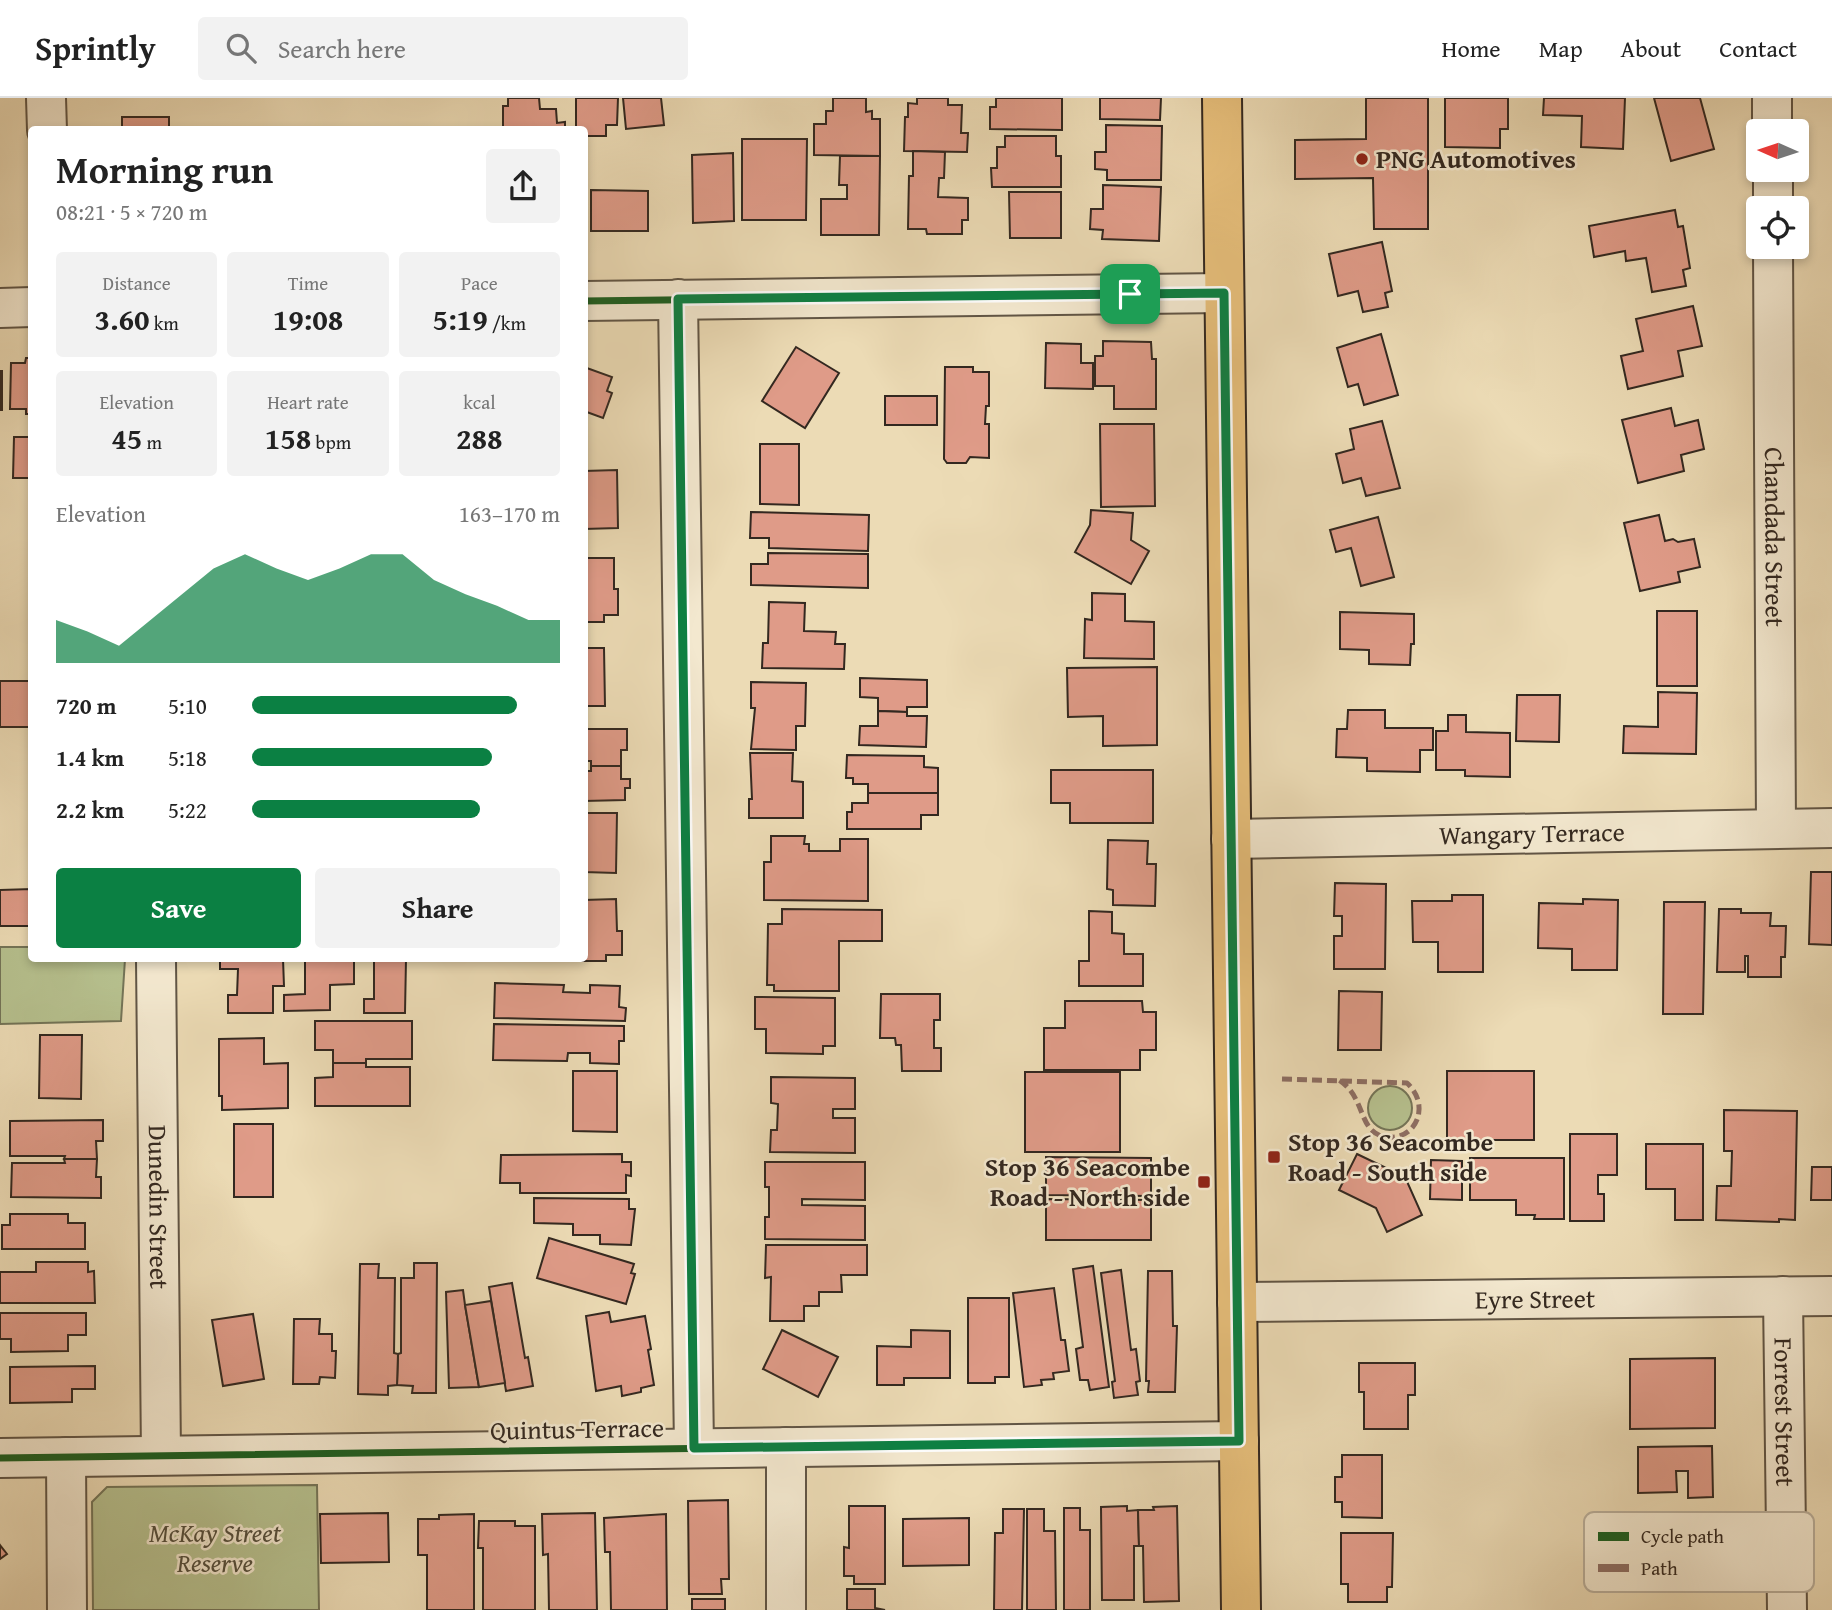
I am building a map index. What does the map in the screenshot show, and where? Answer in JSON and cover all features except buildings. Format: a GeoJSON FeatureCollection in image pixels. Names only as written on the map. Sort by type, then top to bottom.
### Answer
{"type":"FeatureCollection","features":[{"type":"Feature","properties":{"kind":"main road"},"geometry":{"type":"LineString","coordinates":[[1222,98],[1241,1610]]}},
{"type":"Feature","properties":{"kind":"street"},"geometry":{"type":"LineString","coordinates":[[46,98],[47,126]]}},
{"type":"Feature","properties":{"kind":"street"},"geometry":{"type":"LineString","coordinates":[[1772,98],[1772,119]]}},
{"type":"Feature","properties":{"kind":"street","name":"Chandada Street"},"geometry":{"type":"LineString","coordinates":[[1773,259],[1776,828]]}},
{"type":"Feature","properties":{"kind":"street"},"geometry":{"type":"LineString","coordinates":[[588,301],[1224,293]]}},
{"type":"Feature","properties":{"kind":"street"},"geometry":{"type":"LineString","coordinates":[[678,299],[694,1448]]}},
{"type":"Feature","properties":{"kind":"street"},"geometry":{"type":"LineString","coordinates":[[0,308],[28,307]]}},
{"type":"Feature","properties":{"kind":"street","name":"Wangary Terrace"},"geometry":{"type":"LineString","coordinates":[[1231,839],[1832,828]]}},
{"type":"Feature","properties":{"kind":"street","name":"Dunedin Street"},"geometry":{"type":"LineString","coordinates":[[156,962],[161,1455]]}},
{"type":"Feature","properties":{"kind":"street","name":"Forrest Street"},"geometry":{"type":"LineString","coordinates":[[1783,1296],[1786,1512]]}},
{"type":"Feature","properties":{"kind":"street","name":"Eyre Street"},"geometry":{"type":"LineString","coordinates":[[1237,1302],[1832,1296]]}},
{"type":"Feature","properties":{"kind":"street","name":"Quintus Terrace"},"geometry":{"type":"LineString","coordinates":[[0,1458],[1239,1441]]}},
{"type":"Feature","properties":{"kind":"street"},"geometry":{"type":"LineString","coordinates":[[786,1447],[786,1610]]}},
{"type":"Feature","properties":{"kind":"street"},"geometry":{"type":"LineString","coordinates":[[66,1457],[67,1610]]}},
{"type":"Feature","properties":{"kind":"street","name":"Forrest Street"},"geometry":{"type":"LineString","coordinates":[[1787,1592],[1787,1610]]}},
{"type":"Feature","properties":{"kind":"green space"},"geometry":{"type":"Polygon","coordinates":[[[0,947],[28,947],[28,962],[125,962],[121,1021],[0,1024],[0,947]]]}},
{"type":"Feature","properties":{"kind":"green space"},"geometry":{"type":"Polygon","coordinates":[[[1390,1086],[1399,1087],[1406,1092],[1411,1099],[1411,1117],[1406,1124],[1399,1129],[1390,1130],[1381,1129],[1374,1124],[1369,1117],[1368,1108],[1369,1099],[1374,1092],[1381,1087],[1390,1086]]]}},
{"type":"Feature","properties":{"kind":"green space","name":"McKay Street Reserve"},"geometry":{"type":"Polygon","coordinates":[[[317,1485],[319,1610],[93,1610],[92,1502],[107,1487],[317,1485]]]}},
{"type":"Feature","properties":{"kind":"marked path"},"geometry":{"type":"LineString","coordinates":[[1282,1079],[1407,1083],[1419,1103],[1416,1123],[1401,1135],[1379,1135],[1368,1125],[1353,1094],[1347,1087],[1339,1080]]}},
{"type":"Feature","properties":{"kind":"cycle path"},"geometry":{"type":"LineString","coordinates":[[588,301],[1224,293]]}},
{"type":"Feature","properties":{"kind":"cycle path"},"geometry":{"type":"LineString","coordinates":[[678,299],[694,1448]]}},
{"type":"Feature","properties":{"kind":"cycle path"},"geometry":{"type":"LineString","coordinates":[[0,1458],[1239,1441]]}},
{"type":"Feature","properties":{"kind":"place","name":"PNG Automotives"},"geometry":{"type":"Point","coordinates":[1362,159]}},
{"type":"Feature","properties":{"kind":"place","name":"Stop 36 Seacombe Road - South side"},"geometry":{"type":"Point","coordinates":[1274,1157]}},
{"type":"Feature","properties":{"kind":"place","name":"Stop 36 Seacombe Road - North side"},"geometry":{"type":"Point","coordinates":[1204,1182]}},
{"type":"Feature","properties":{"kind":"route"},"geometry":{"type":"LineString","coordinates":[[1224,293],[1239,1441],[694,1448],[678,299],[1130,294],[1224,293]]}}]}
